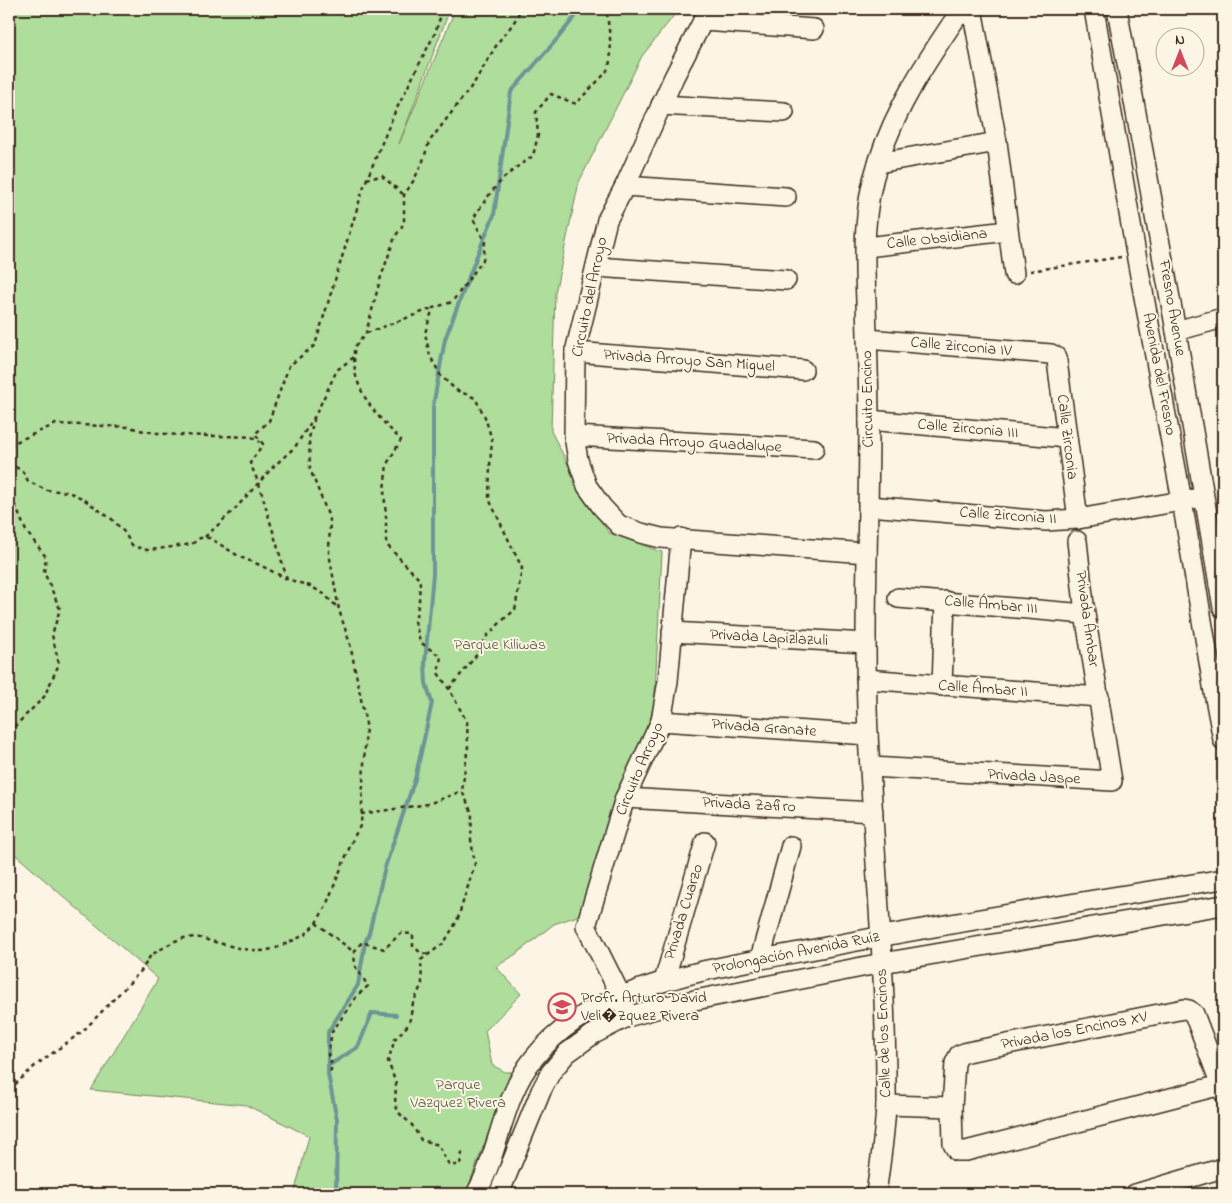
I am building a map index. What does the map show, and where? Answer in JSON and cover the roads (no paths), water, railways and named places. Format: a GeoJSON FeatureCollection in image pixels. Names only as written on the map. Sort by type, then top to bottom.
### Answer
{"type":"FeatureCollection","features":[{"type":"Feature","properties":{"kind":"street","name":"Circuito Encino"},"geometry":{"type":"LineString","coordinates":[[873,812],[866,679],[869,420],[866,247],[869,203],[878,163],[898,112],[914,82],[962,9]]}},
{"type":"Feature","properties":{"kind":"street","name":"Calle Obsidiana"},"geometry":{"type":"LineString","coordinates":[[972,9],[997,142],[1014,274]]}},
{"type":"Feature","properties":{"kind":"street","name":"Avenida del Fresno"},"geometry":{"type":"LineString","coordinates":[[1094,9],[1223,740]]}},
{"type":"Feature","properties":{"kind":"street","name":"Fresno Avenue"},"geometry":{"type":"LineString","coordinates":[[1118,9],[1176,331],[1223,608]]}},
{"type":"Feature","properties":{"kind":"street"},"geometry":{"type":"LineString","coordinates":[[706,15],[814,29]]}},
{"type":"Feature","properties":{"kind":"street","name":"Circuito del Arroyo"},"geometry":{"type":"LineString","coordinates":[[706,15],[607,220],[575,352],[574,436],[578,460],[588,486],[602,507],[619,525],[641,534],[661,538],[867,553]]}},
{"type":"Feature","properties":{"kind":"street"},"geometry":{"type":"LineString","coordinates":[[661,105],[784,112]]}},
{"type":"Feature","properties":{"kind":"street"},"geometry":{"type":"LineString","coordinates":[[878,163],[997,142]]}},
{"type":"Feature","properties":{"kind":"street"},"geometry":{"type":"LineString","coordinates":[[625,186],[786,197]]}},
{"type":"Feature","properties":{"kind":"street","name":"Calle Obsidiana"},"geometry":{"type":"LineString","coordinates":[[866,247],[1008,231]]}},
{"type":"Feature","properties":{"kind":"street"},"geometry":{"type":"LineString","coordinates":[[596,266],[786,280]]}},
{"type":"Feature","properties":{"kind":"street"},"geometry":{"type":"LineString","coordinates":[[1176,331],[1223,318]]}},
{"type":"Feature","properties":{"kind":"street","name":"Calle Zirconia IV"},"geometry":{"type":"LineString","coordinates":[[867,339],[1051,354],[1055,356]]}},
{"type":"Feature","properties":{"kind":"street","name":"Privada Arroyo San Miguel"},"geometry":{"type":"LineString","coordinates":[[575,352],[803,370]]}},
{"type":"Feature","properties":{"kind":"street","name":"Calle Zirconia"},"geometry":{"type":"LineString","coordinates":[[1055,356],[1078,519]]}},
{"type":"Feature","properties":{"kind":"street","name":"Calle Zirconia III"},"geometry":{"type":"LineString","coordinates":[[869,420],[1067,438]]}},
{"type":"Feature","properties":{"kind":"street","name":"Privada Arroyo Guadalupe"},"geometry":{"type":"LineString","coordinates":[[574,436],[814,449]]}},
{"type":"Feature","properties":{"kind":"street","name":"Calle Zirconia II"},"geometry":{"type":"LineString","coordinates":[[869,506],[1046,521],[1078,519],[1205,497]]}},
{"type":"Feature","properties":{"kind":"street","name":"Circuito Arroyo"},"geometry":{"type":"LineString","coordinates":[[627,1017],[620,996],[586,926],[625,798],[661,721],[668,680],[681,538]]}},
{"type":"Feature","properties":{"kind":"street","name":"Privada Ámbar"},"geometry":{"type":"LineString","coordinates":[[1077,541],[1085,614],[1099,697]]}},
{"type":"Feature","properties":{"kind":"street","name":"Calle Ámbar III"},"geometry":{"type":"LineString","coordinates":[[898,598],[1085,614]]}},
{"type":"Feature","properties":{"kind":"street"},"geometry":{"type":"LineString","coordinates":[[942,686],[945,601]]}},
{"type":"Feature","properties":{"kind":"street","name":"Privada Lapizlazuli"},"geometry":{"type":"LineString","coordinates":[[672,632],[866,643]]}},
{"type":"Feature","properties":{"kind":"street","name":"Calle Ámbar II"},"geometry":{"type":"LineString","coordinates":[[866,679],[1099,697]]}},
{"type":"Feature","properties":{"kind":"street","name":"Privada Jaspe"},"geometry":{"type":"LineString","coordinates":[[871,767],[1112,781],[1099,697]]}},
{"type":"Feature","properties":{"kind":"street","name":"Privada Granate"},"geometry":{"type":"LineString","coordinates":[[661,721],[868,735]]}},
{"type":"Feature","properties":{"kind":"street","name":"Privada Zafiro"},"geometry":{"type":"LineString","coordinates":[[625,798],[873,812]]}},
{"type":"Feature","properties":{"kind":"street","name":"Calle de los Encinos"},"geometry":{"type":"LineString","coordinates":[[873,812],[882,963],[886,1105],[876,1194]]}},
{"type":"Feature","properties":{"kind":"street","name":"Privada Cuarzo"},"geometry":{"type":"LineString","coordinates":[[664,981],[705,842]]}},
{"type":"Feature","properties":{"kind":"street"},"geometry":{"type":"LineString","coordinates":[[760,959],[791,846]]}},
{"type":"Feature","properties":{"kind":"street","name":"Prolongación Avenida Ruíz"},"geometry":{"type":"LineString","coordinates":[[479,1193],[513,1096],[534,1058],[584,1014],[620,996],[664,981],[760,959],[880,936],[1223,880]]}},
{"type":"Feature","properties":{"kind":"street","name":"Prolongación Avenida Ruíz"},"geometry":{"type":"LineString","coordinates":[[499,1194],[540,1091],[551,1072],[567,1053],[592,1035],[627,1017],[670,1005],[882,963],[1223,905]]}},
{"type":"Feature","properties":{"kind":"street","name":"Privada los Encinos XV"},"geometry":{"type":"LineString","coordinates":[[952,1107],[955,1063],[960,1055],[1184,1009],[1194,1014],[1222,1088]]}},
{"type":"Feature","properties":{"kind":"street"},"geometry":{"type":"LineString","coordinates":[[886,1105],[952,1107],[953,1144],[957,1151],[966,1151],[1222,1088]]}},
{"type":"Feature","properties":{"kind":"street"},"geometry":{"type":"LineString","coordinates":[[1135,1194],[1223,1168]]}},
{"type":"Feature","properties":{"kind":"waterway"},"geometry":{"type":"LineString","coordinates":[[336,1194],[337,1120],[328,1074],[328,1032],[358,985],[365,943],[385,867],[415,779],[432,703],[426,683],[425,662],[433,574],[433,407],[445,339],[494,215],[511,92],[581,9]]}},
{"type":"Feature","properties":{"kind":"waterway"},"geometry":{"type":"LineString","coordinates":[[328,1066],[358,1047],[372,1013],[396,1015]]}},
{"type":"Feature","properties":{"kind":"place","name":"Profr. Arturo David Veli�Zquez Rivera"},"geometry":{"type":"Point","coordinates":[562,1007]}},
{"type":"Feature","properties":{"kind":"park label","name":"Parque Kiliwas"},"geometry":{"type":"Point","coordinates":[500,645]}},
{"type":"Feature","properties":{"kind":"park label","name":"Parque Vazquez Rivera"},"geometry":{"type":"Point","coordinates":[458,1094]}}]}
